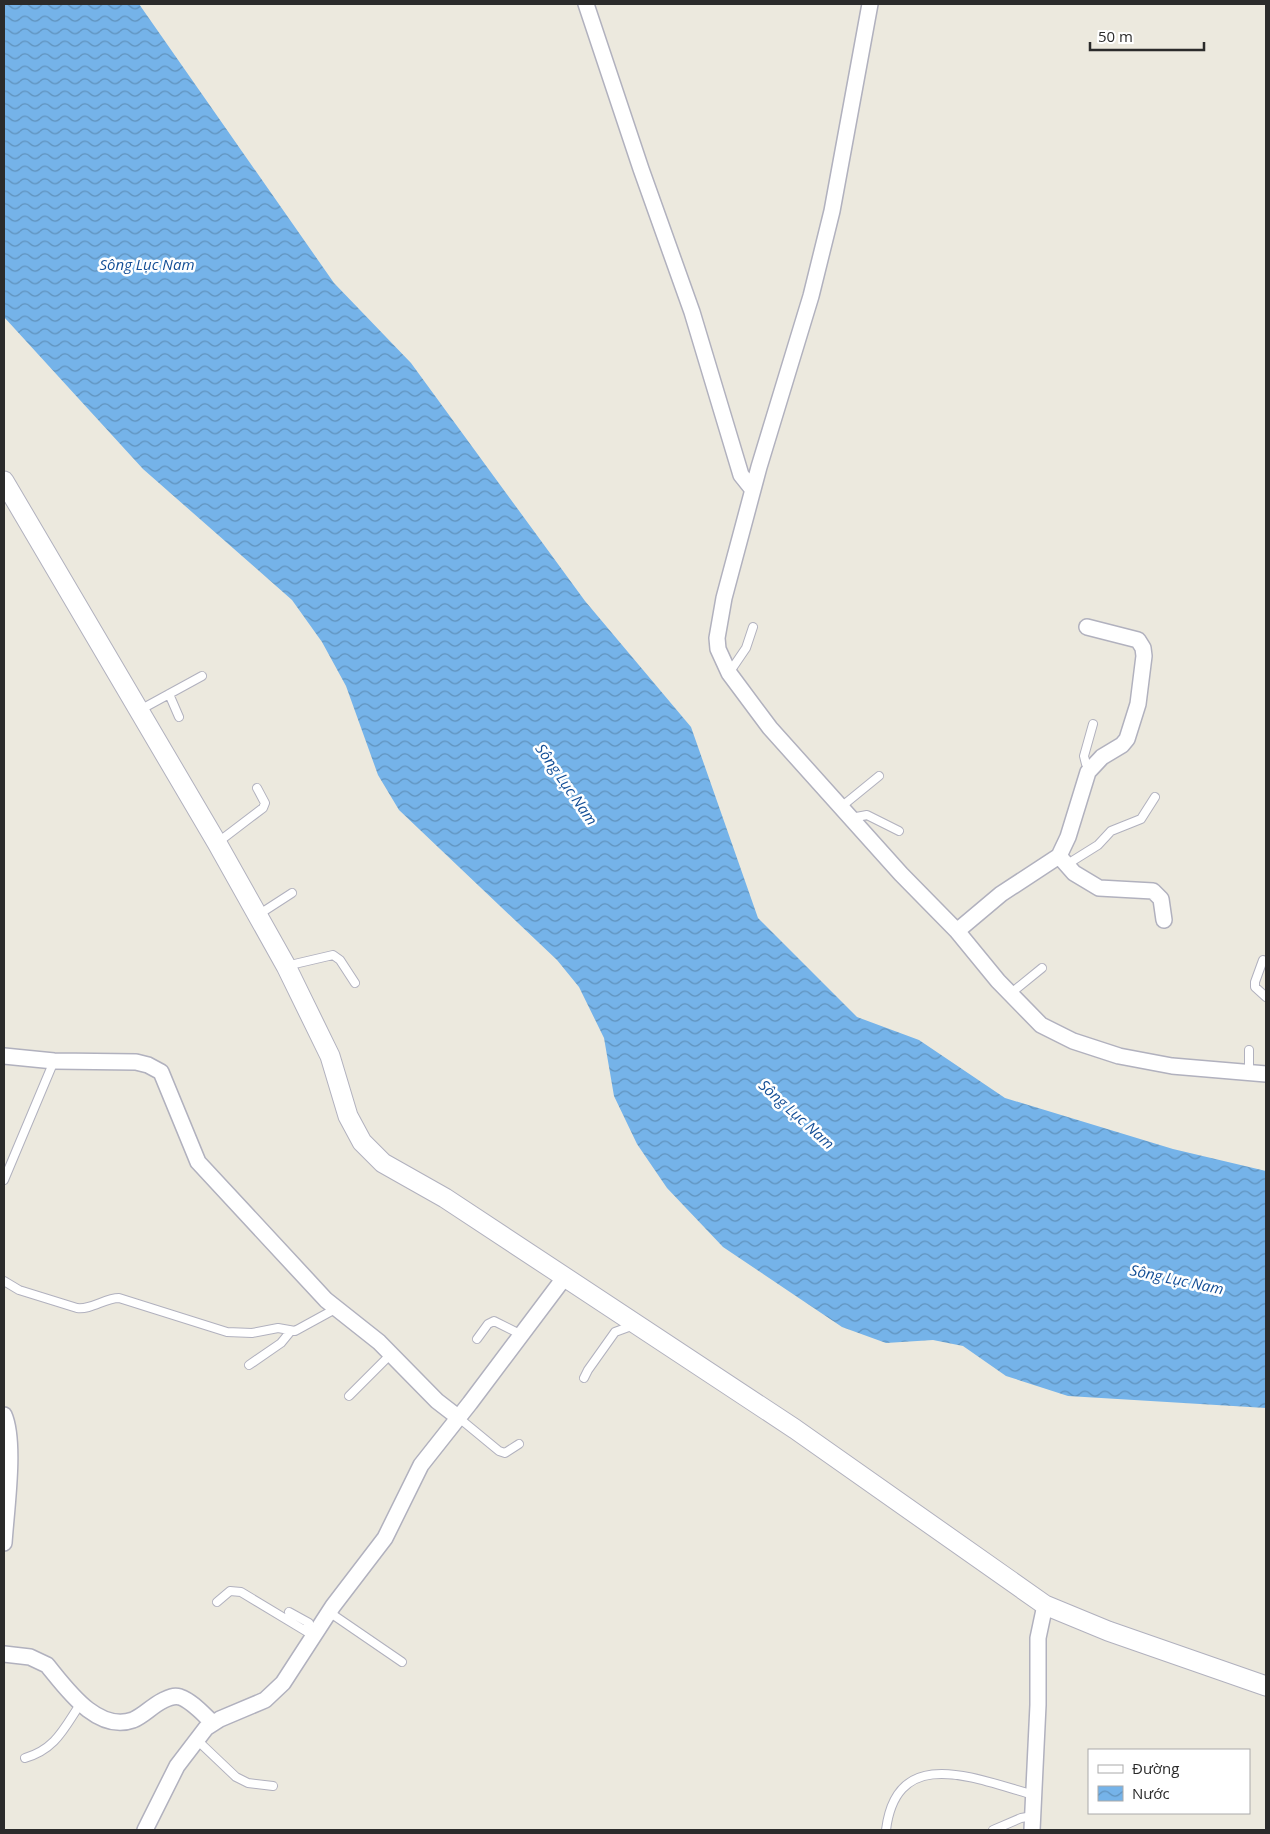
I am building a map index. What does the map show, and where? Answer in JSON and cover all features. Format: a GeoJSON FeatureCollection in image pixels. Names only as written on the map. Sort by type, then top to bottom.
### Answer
{"type":"FeatureCollection","features":[{"type":"Feature","properties":{"kind":"street"},"geometry":{"type":"LineString","coordinates":[[586,4],[640,169],[698,330],[741,475],[753,490]]}},
{"type":"Feature","properties":{"kind":"street"},"geometry":{"type":"LineString","coordinates":[[870,4],[832,211],[811,296],[753,490],[724,598],[717,638],[718,649],[729,673],[770,728],[957,931],[1010,994],[1042,1025],[1066,1038],[1119,1056],[1172,1066],[1266,1074]]}},
{"type":"Feature","properties":{"kind":"street"},"geometry":{"type":"LineString","coordinates":[[4,481],[138,712],[217,843],[286,966],[330,1056],[348,1116],[362,1142],[384,1163],[445,1198],[795,1429],[1045,1605],[1108,1631],[1266,1686]]}},
{"type":"Feature","properties":{"kind":"street"},"geometry":{"type":"LineString","coordinates":[[957,931],[1001,894],[1062,861],[1092,766],[1122,745],[1127,739],[1138,704],[1144,656],[1143,648],[1138,640],[1087,627]]}},
{"type":"Feature","properties":{"kind":"street"},"geometry":{"type":"LineString","coordinates":[[1062,861],[1074,873],[1100,888],[1153,891],[1161,899],[1164,920]]}},
{"type":"Feature","properties":{"kind":"street"},"geometry":{"type":"LineString","coordinates":[[4,1056],[54,1062],[136,1062],[148,1065],[161,1072],[198,1162],[276,1248],[337,1308],[391,1354],[437,1401],[459,1418]]}},
{"type":"Feature","properties":{"kind":"street"},"geometry":{"type":"LineString","coordinates":[[145,1830],[155,1806],[177,1766],[196,1739],[213,1723],[265,1700],[283,1683],[310,1633],[330,1612],[385,1538],[421,1465],[459,1418],[564,1278]]}},
{"type":"Feature","properties":{"kind":"street"},"geometry":{"type":"LineString","coordinates":[[4,1414],[7,1424],[9,1460],[5,1500],[4,1543]]}},
{"type":"Feature","properties":{"kind":"street"},"geometry":{"type":"LineString","coordinates":[[1033,1823],[1038,1705],[1038,1638],[1045,1605]]}},
{"type":"Feature","properties":{"kind":"street"},"geometry":{"type":"LineString","coordinates":[[4,1654],[40,1660],[47,1665],[81,1703],[95,1714],[116,1721],[126,1722],[135,1719],[157,1703],[172,1696],[180,1696],[213,1723]]}},
{"type":"Feature","properties":{"kind":"street"},"geometry":{"type":"LineString","coordinates":[[155,1806],[157,1830]]}},
{"type":"Feature","properties":{"kind":"lane"},"geometry":{"type":"LineString","coordinates":[[729,673],[746,648],[754,628]]}},
{"type":"Feature","properties":{"kind":"lane"},"geometry":{"type":"LineString","coordinates":[[138,712],[202,676]]}},
{"type":"Feature","properties":{"kind":"lane"},"geometry":{"type":"LineString","coordinates":[[169,694],[179,717]]}},
{"type":"Feature","properties":{"kind":"lane"},"geometry":{"type":"LineString","coordinates":[[1092,766],[1086,764],[1084,756],[1093,724]]}},
{"type":"Feature","properties":{"kind":"lane"},"geometry":{"type":"LineString","coordinates":[[846,812],[878,776]]}},
{"type":"Feature","properties":{"kind":"lane"},"geometry":{"type":"LineString","coordinates":[[217,843],[263,808],[265,803],[257,788]]}},
{"type":"Feature","properties":{"kind":"lane"},"geometry":{"type":"LineString","coordinates":[[1062,861],[1098,845],[1111,831],[1141,819],[1155,797]]}},
{"type":"Feature","properties":{"kind":"lane"},"geometry":{"type":"LineString","coordinates":[[846,812],[867,816],[899,831]]}},
{"type":"Feature","properties":{"kind":"lane"},"geometry":{"type":"LineString","coordinates":[[258,915],[292,893]]}},
{"type":"Feature","properties":{"kind":"lane"},"geometry":{"type":"LineString","coordinates":[[286,966],[333,955],[340,960],[355,983]]}},
{"type":"Feature","properties":{"kind":"lane"},"geometry":{"type":"LineString","coordinates":[[1263,960],[1254,982],[1255,988],[1266,997]]}},
{"type":"Feature","properties":{"kind":"lane"},"geometry":{"type":"LineString","coordinates":[[1010,994],[1042,968]]}},
{"type":"Feature","properties":{"kind":"lane"},"geometry":{"type":"LineString","coordinates":[[1248,1072],[1249,1050]]}},
{"type":"Feature","properties":{"kind":"lane"},"geometry":{"type":"LineString","coordinates":[[4,1180],[54,1062]]}},
{"type":"Feature","properties":{"kind":"lane"},"geometry":{"type":"LineString","coordinates":[[4,1282],[20,1290],[77,1308],[85,1308],[110,1298],[119,1298],[227,1332],[252,1333],[278,1328],[290,1332]]}},
{"type":"Feature","properties":{"kind":"lane"},"geometry":{"type":"LineString","coordinates":[[249,1365],[281,1343],[290,1332],[337,1308]]}},
{"type":"Feature","properties":{"kind":"lane"},"geometry":{"type":"LineString","coordinates":[[477,1339],[488,1324],[494,1321],[522,1335]]}},
{"type":"Feature","properties":{"kind":"lane"},"geometry":{"type":"LineString","coordinates":[[584,1378],[615,1332],[636,1325]]}},
{"type":"Feature","properties":{"kind":"lane"},"geometry":{"type":"LineString","coordinates":[[349,1396],[391,1354]]}},
{"type":"Feature","properties":{"kind":"lane"},"geometry":{"type":"LineString","coordinates":[[459,1418],[499,1451],[505,1452],[519,1444]]}},
{"type":"Feature","properties":{"kind":"lane"},"geometry":{"type":"LineString","coordinates":[[217,1602],[230,1591],[241,1592],[310,1633]]}},
{"type":"Feature","properties":{"kind":"lane"},"geometry":{"type":"LineString","coordinates":[[288,1612],[308,1623],[310,1633]]}},
{"type":"Feature","properties":{"kind":"lane"},"geometry":{"type":"LineString","coordinates":[[330,1612],[402,1662]]}},
{"type":"Feature","properties":{"kind":"lane"},"geometry":{"type":"LineString","coordinates":[[25,1758],[40,1754],[55,1742],[81,1703]]}},
{"type":"Feature","properties":{"kind":"lane"},"geometry":{"type":"LineString","coordinates":[[196,1739],[236,1778],[248,1783],[272,1786]]}},
{"type":"Feature","properties":{"kind":"lane"},"geometry":{"type":"LineString","coordinates":[[886,1830],[888,1812],[898,1794],[908,1783],[921,1776],[938,1772],[971,1778],[1034,1795]]}},
{"type":"Feature","properties":{"kind":"lane"},"geometry":{"type":"LineString","coordinates":[[993,1830],[1021,1818],[1033,1823]]}},
{"type":"Feature","properties":{"kind":"water","name":"Sông Lục Nam"},"geometry":{"type":"Polygon","coordinates":[[[4,4],[139,4],[334,283],[411,363],[585,601],[691,727],[758,918],[857,1017],[919,1040],[1005,1098],[1173,1149],[1266,1171],[1266,1408],[1068,1396],[1006,1376],[963,1346],[933,1340],[886,1343],[842,1327],[723,1247],[667,1188],[637,1144],[614,1096],[604,1038],[579,987],[557,960],[399,810],[378,775],[346,686],[322,642],[292,600],[143,469],[4,317],[4,4]]]}}]}
